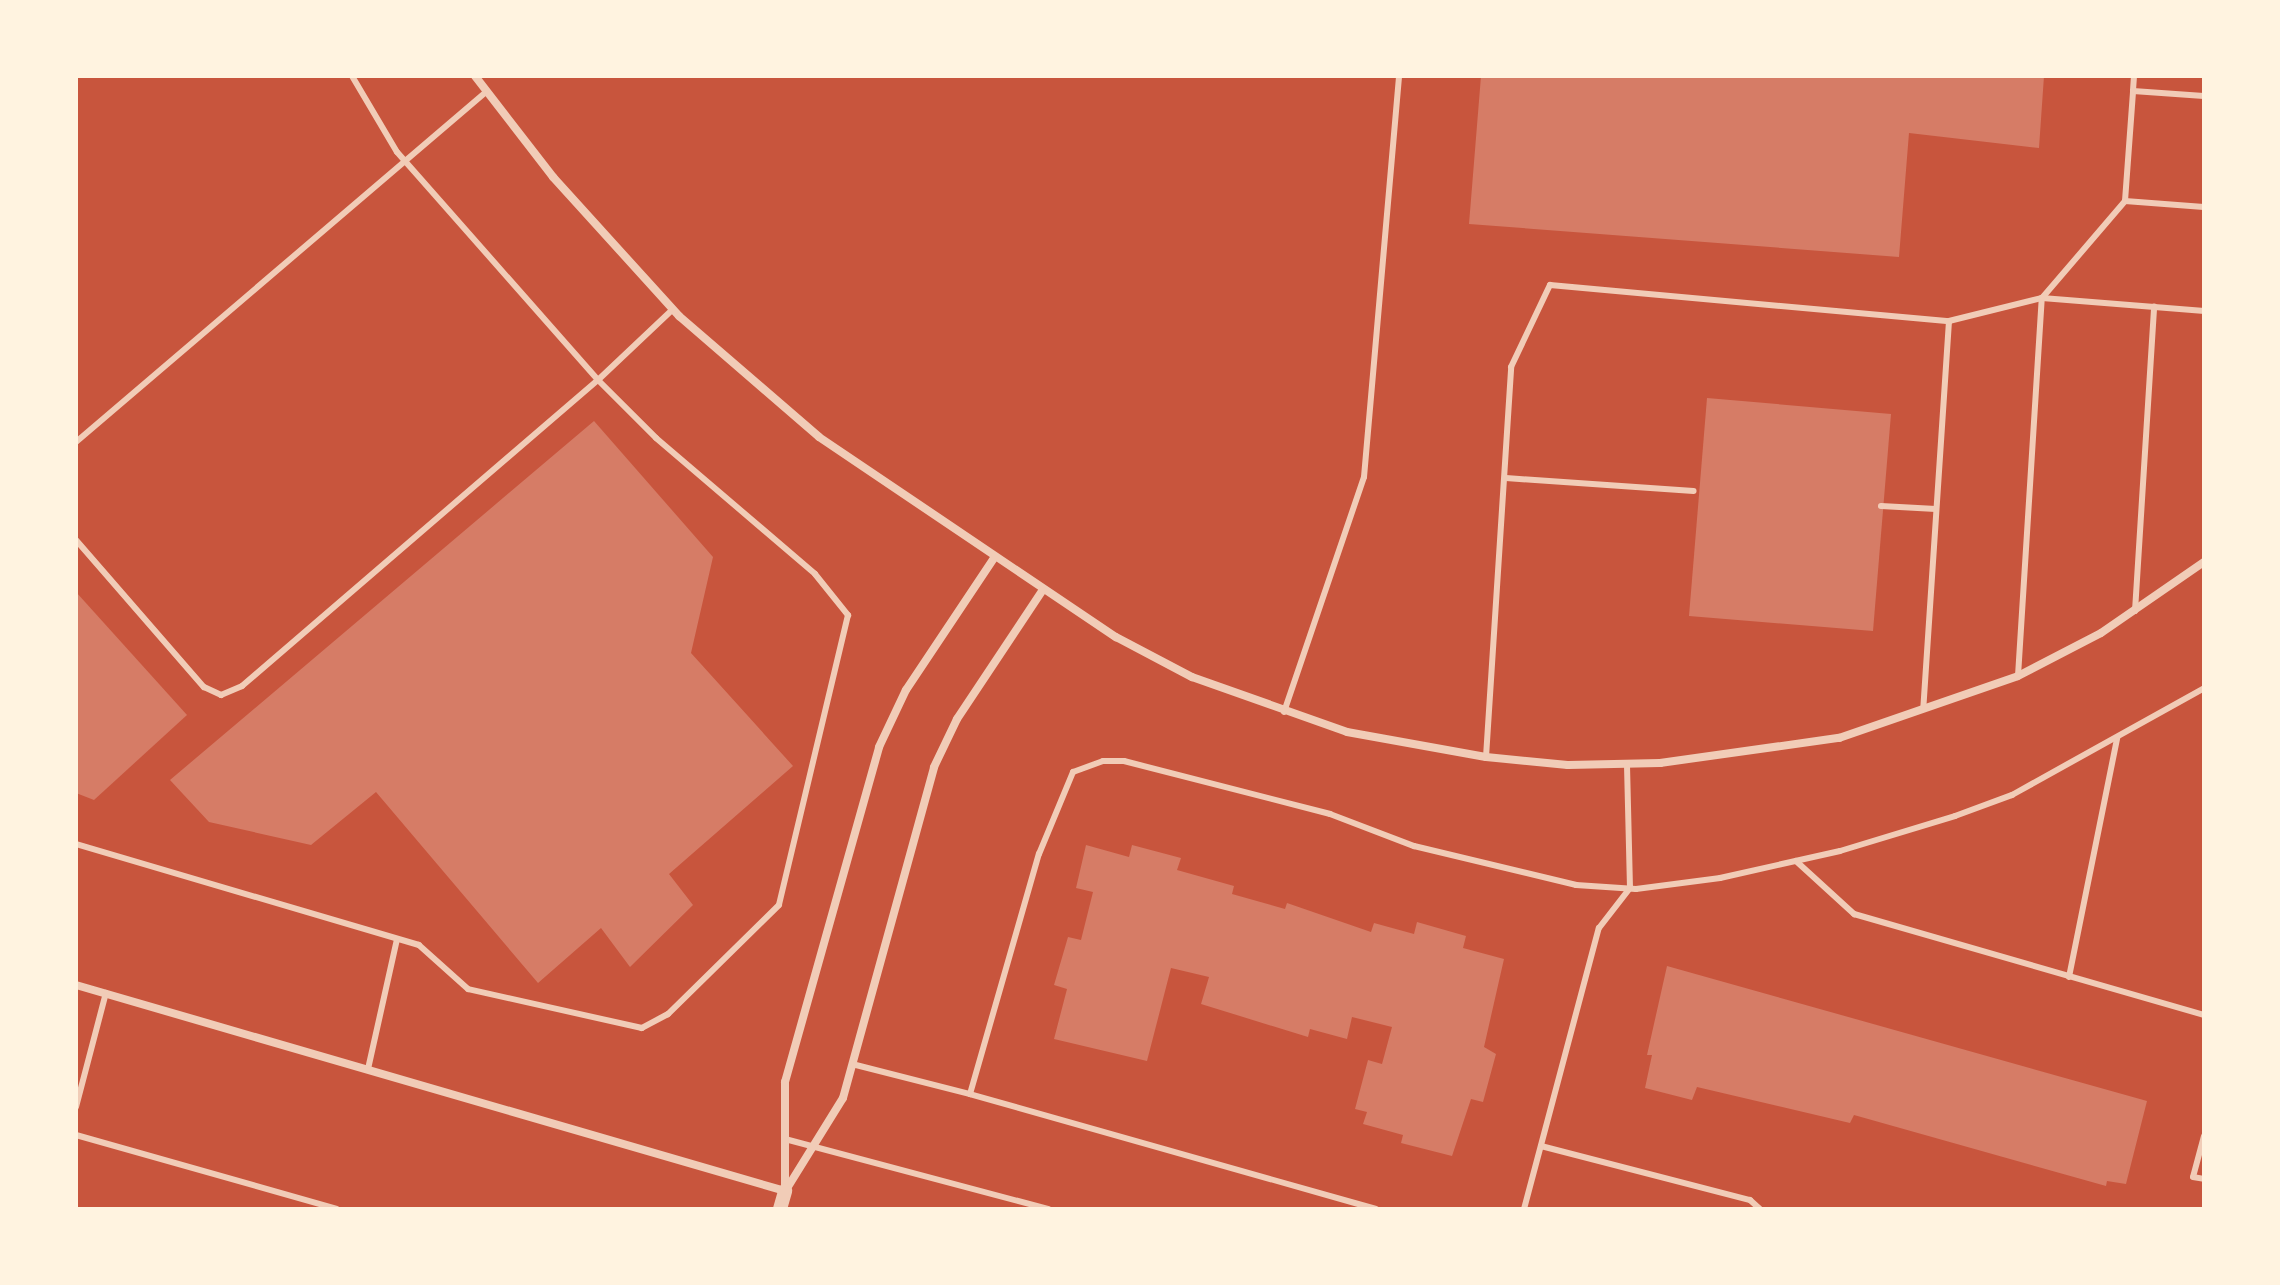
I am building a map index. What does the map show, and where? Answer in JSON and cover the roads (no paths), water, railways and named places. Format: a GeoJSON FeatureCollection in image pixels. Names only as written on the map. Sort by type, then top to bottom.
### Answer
{"type":"FeatureCollection","features":[{"type":"Feature","properties":{"kind":"street"},"geometry":{"type":"LineString","coordinates":[[475,76],[553,177],[673,309],[819,437],[1042,591],[1192,677],[1347,732],[1486,757],[1627,763],[1754,753],[1839,738],[2018,676],[2135,611],[2204,562]]}},
{"type":"Feature","properties":{"kind":"street"},"geometry":{"type":"LineString","coordinates":[[780,1209],[785,1191],[785,1082],[879,747],[906,690],[994,558]]}},
{"type":"Feature","properties":{"kind":"street"},"geometry":{"type":"LineString","coordinates":[[785,1191],[843,1098],[934,767],[957,719],[1042,591]]}},
{"type":"Feature","properties":{"kind":"street"},"geometry":{"type":"LineString","coordinates":[[76,985],[785,1191]]}},
{"type":"Feature","properties":{"kind":"lane"},"geometry":{"type":"LineString","coordinates":[[76,844],[419,945],[468,989],[642,1028],[668,1014],[779,905],[848,615],[815,574],[656,438],[598,380],[406,162],[352,76]]}},
{"type":"Feature","properties":{"kind":"lane"},"geometry":{"type":"LineString","coordinates":[[1284,712],[1364,477],[1399,76]]}},
{"type":"Feature","properties":{"kind":"lane"},"geometry":{"type":"LineString","coordinates":[[2018,676],[2042,298],[2125,201],[2134,76]]}},
{"type":"Feature","properties":{"kind":"lane"},"geometry":{"type":"LineString","coordinates":[[2133,91],[2204,96]]}},
{"type":"Feature","properties":{"kind":"lane"},"geometry":{"type":"LineString","coordinates":[[76,442],[486,92]]}},
{"type":"Feature","properties":{"kind":"lane"},"geometry":{"type":"LineString","coordinates":[[2125,201],[2204,207]]}},
{"type":"Feature","properties":{"kind":"lane"},"geometry":{"type":"LineString","coordinates":[[1486,757],[1511,367],[1550,285],[1949,321],[2042,298],[2204,311]]}},
{"type":"Feature","properties":{"kind":"lane"},"geometry":{"type":"LineString","coordinates":[[2135,611],[2154,307]]}},
{"type":"Feature","properties":{"kind":"lane"},"geometry":{"type":"LineString","coordinates":[[76,540],[204,687],[221,695],[242,686],[598,380],[673,309]]}},
{"type":"Feature","properties":{"kind":"lane"},"geometry":{"type":"LineString","coordinates":[[1923,711],[1949,321]]}},
{"type":"Feature","properties":{"kind":"lane"},"geometry":{"type":"LineString","coordinates":[[1506,478],[1694,491]]}},
{"type":"Feature","properties":{"kind":"lane"},"geometry":{"type":"LineString","coordinates":[[1881,506],[1936,509]]}},
{"type":"Feature","properties":{"kind":"lane"},"geometry":{"type":"LineString","coordinates":[[970,1094],[1062,789],[1073,772],[1089,765],[1124,761],[1330,814],[1414,846],[1576,885],[1630,888],[1720,878],[1796,861],[2012,795],[2204,688]]}},
{"type":"Feature","properties":{"kind":"lane"},"geometry":{"type":"LineString","coordinates":[[2069,977],[2117,738]]}},
{"type":"Feature","properties":{"kind":"lane"},"geometry":{"type":"LineString","coordinates":[[1524,1209],[1599,928],[1630,888],[1627,763]]}},
{"type":"Feature","properties":{"kind":"lane"},"geometry":{"type":"LineString","coordinates":[[1796,861],[1854,914],[2204,1015]]}},
{"type":"Feature","properties":{"kind":"lane"},"geometry":{"type":"LineString","coordinates":[[368,1069],[397,939]]}},
{"type":"Feature","properties":{"kind":"lane"},"geometry":{"type":"LineString","coordinates":[[76,1107],[106,993]]}},
{"type":"Feature","properties":{"kind":"lane"},"geometry":{"type":"LineString","coordinates":[[852,1064],[970,1094],[1376,1209]]}},
{"type":"Feature","properties":{"kind":"lane"},"geometry":{"type":"LineString","coordinates":[[76,1135],[337,1209]]}},
{"type":"Feature","properties":{"kind":"lane"},"geometry":{"type":"LineString","coordinates":[[2204,1136],[2193,1177],[2204,1179]]}},
{"type":"Feature","properties":{"kind":"lane"},"geometry":{"type":"LineString","coordinates":[[785,1139],[1049,1209]]}},
{"type":"Feature","properties":{"kind":"lane"},"geometry":{"type":"LineString","coordinates":[[1541,1146],[1750,1200],[1760,1209]]}}]}
